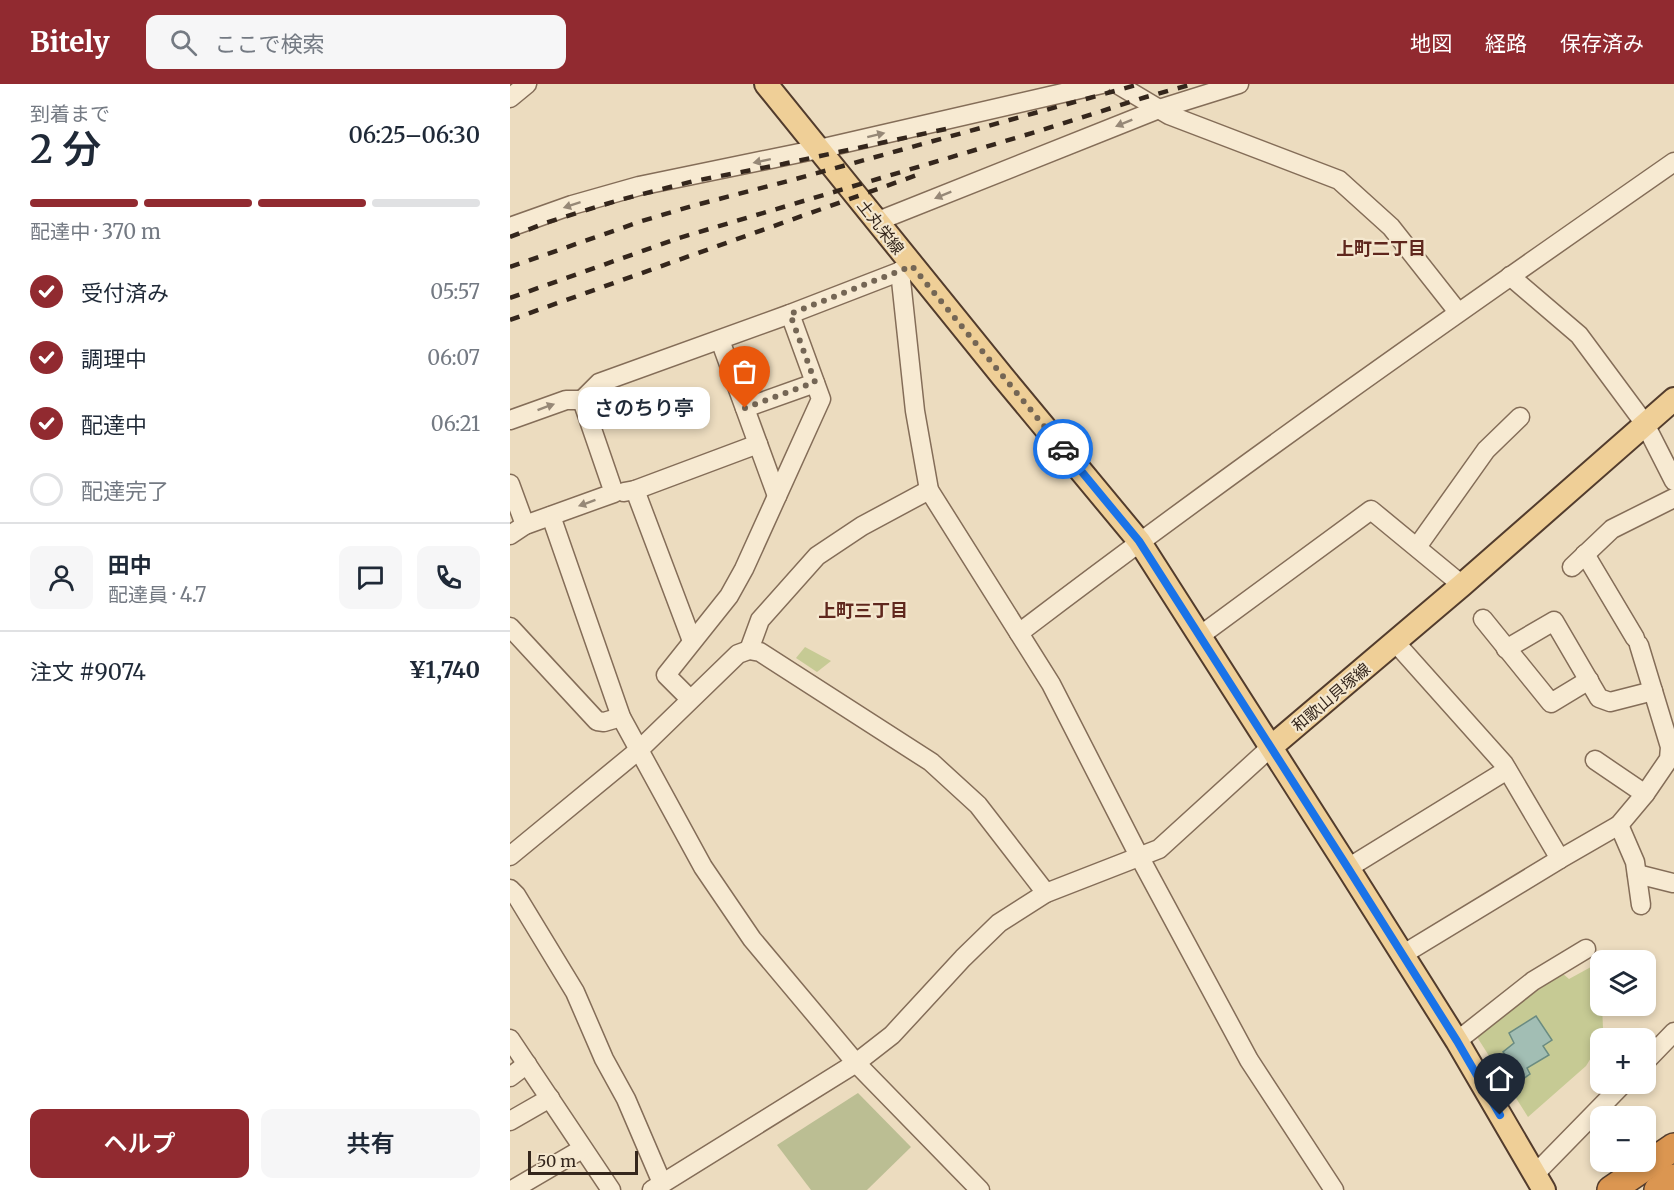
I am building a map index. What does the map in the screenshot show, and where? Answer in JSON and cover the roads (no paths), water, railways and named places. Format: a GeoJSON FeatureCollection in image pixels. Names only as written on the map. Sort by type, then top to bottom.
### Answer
{"type":"FeatureCollection","features":[{"type":"Feature","properties":{"kind":"highway"},"geometry":{"type":"LineString","coordinates":[[1611,1190],[1674,1147]]}},
{"type":"Feature","properties":{"kind":"highway"},"geometry":{"type":"LineString","coordinates":[[1658,1190],[1674,1178]]}},
{"type":"Feature","properties":{"kind":"main road","name":"土丸栄線"},"geometry":{"type":"LineString","coordinates":[[766,84],[878,221],[906,269],[1139,541],[1271,747]]}},
{"type":"Feature","properties":{"kind":"main road","name":"和歌山貝塚線"},"geometry":{"type":"LineString","coordinates":[[1271,747],[1462,585],[1674,399]]}},
{"type":"Feature","properties":{"kind":"main road"},"geometry":{"type":"LineString","coordinates":[[1271,747],[1457,1041],[1539,1182]]}},
{"type":"Feature","properties":{"kind":"street"},"geometry":{"type":"LineString","coordinates":[[510,98],[527,84]]}},
{"type":"Feature","properties":{"kind":"street"},"geometry":{"type":"LineString","coordinates":[[1010,105],[1039,84]]}},
{"type":"Feature","properties":{"kind":"street"},"geometry":{"type":"LineString","coordinates":[[510,227],[572,205],[639,186],[819,149],[1102,84]]}},
{"type":"Feature","properties":{"kind":"street"},"geometry":{"type":"LineString","coordinates":[[1117,84],[1169,115],[1339,180],[1391,226],[1458,312]]}},
{"type":"Feature","properties":{"kind":"street"},"geometry":{"type":"LineString","coordinates":[[878,221],[1160,109],[1239,84]]}},
{"type":"Feature","properties":{"kind":"street"},"geometry":{"type":"LineString","coordinates":[[1018,633],[1139,541],[1458,312],[1674,162]]}},
{"type":"Feature","properties":{"kind":"street"},"geometry":{"type":"LineString","coordinates":[[510,420],[566,400],[582,400],[599,383],[720,340],[906,269],[915,411],[929,490],[1051,684],[1139,856],[1249,1060],[1334,1190]]}},
{"type":"Feature","properties":{"kind":"street"},"geometry":{"type":"LineString","coordinates":[[1510,276],[1579,335],[1645,424],[1674,481]]}},
{"type":"Feature","properties":{"kind":"street"},"geometry":{"type":"LineString","coordinates":[[690,699],[666,675],[729,596],[744,569],[821,399],[790,314]]}},
{"type":"Feature","properties":{"kind":"street"},"geometry":{"type":"LineString","coordinates":[[720,340],[777,496]]}},
{"type":"Feature","properties":{"kind":"street"},"geometry":{"type":"LineString","coordinates":[[745,408],[815,382]]}},
{"type":"Feature","properties":{"kind":"street"},"geometry":{"type":"LineString","coordinates":[[582,400],[614,493]]}},
{"type":"Feature","properties":{"kind":"street"},"geometry":{"type":"LineString","coordinates":[[1417,547],[1486,450],[1520,417]]}},
{"type":"Feature","properties":{"kind":"street"},"geometry":{"type":"LineString","coordinates":[[510,484],[518,530],[614,493],[635,490],[758,444]]}},
{"type":"Feature","properties":{"kind":"street"},"geometry":{"type":"LineString","coordinates":[[635,490],[692,641]]}},
{"type":"Feature","properties":{"kind":"street"},"geometry":{"type":"LineString","coordinates":[[749,650],[760,620],[817,556],[862,526],[929,490]]}},
{"type":"Feature","properties":{"kind":"street"},"geometry":{"type":"LineString","coordinates":[[1402,955],[1619,825],[1645,794],[1669,759],[1670,747],[1637,641],[1578,560],[1612,529],[1674,498]]}},
{"type":"Feature","properties":{"kind":"street"},"geometry":{"type":"LineString","coordinates":[[1201,635],[1371,510],[1462,585]]}},
{"type":"Feature","properties":{"kind":"street"},"geometry":{"type":"LineString","coordinates":[[551,516],[621,717],[703,867],[752,939],[856,1064],[980,1190]]}},
{"type":"Feature","properties":{"kind":"street"},"geometry":{"type":"LineString","coordinates":[[1483,619],[1551,703],[1588,681]]}},
{"type":"Feature","properties":{"kind":"street"},"geometry":{"type":"LineString","coordinates":[[1506,649],[1554,621],[1599,698],[1610,702],[1653,691]]}},
{"type":"Feature","properties":{"kind":"street"},"geometry":{"type":"LineString","coordinates":[[510,627],[597,721],[604,722],[621,717]]}},
{"type":"Feature","properties":{"kind":"street"},"geometry":{"type":"LineString","coordinates":[[1395,642],[1504,764],[1560,859]]}},
{"type":"Feature","properties":{"kind":"street"},"geometry":{"type":"LineString","coordinates":[[510,856],[640,749],[738,654],[749,650],[760,651],[931,762],[978,805],[1046,893]]}},
{"type":"Feature","properties":{"kind":"street"},"geometry":{"type":"LineString","coordinates":[[510,889],[516,895],[575,993],[604,1059],[626,1099],[657,1187],[856,1064],[892,1035],[963,958],[999,923],[1046,893],[1160,849],[1271,747]]}},
{"type":"Feature","properties":{"kind":"street"},"geometry":{"type":"LineString","coordinates":[[1595,760],[1645,794]]}},
{"type":"Feature","properties":{"kind":"street"},"geometry":{"type":"LineString","coordinates":[[1348,868],[1507,770]]}},
{"type":"Feature","properties":{"kind":"street"},"geometry":{"type":"LineString","coordinates":[[1619,825],[1635,862],[1641,905]]}},
{"type":"Feature","properties":{"kind":"street"},"geometry":{"type":"LineString","coordinates":[[1637,874],[1673,883]]}},
{"type":"Feature","properties":{"kind":"street"},"geometry":{"type":"LineString","coordinates":[[1457,1041],[1533,981],[1586,949]]}},
{"type":"Feature","properties":{"kind":"street"},"geometry":{"type":"LineString","coordinates":[[1656,1051],[1674,1032]]}},
{"type":"Feature","properties":{"kind":"street"},"geometry":{"type":"LineString","coordinates":[[510,1039],[611,1190]]}},
{"type":"Feature","properties":{"kind":"street"},"geometry":{"type":"LineString","coordinates":[[510,1077],[527,1064]]}},
{"type":"Feature","properties":{"kind":"street"},"geometry":{"type":"LineString","coordinates":[[1539,1182],[1615,1094]]}},
{"type":"Feature","properties":{"kind":"street"},"geometry":{"type":"LineString","coordinates":[[510,1121],[550,1098]]}},
{"type":"Feature","properties":{"kind":"street"},"geometry":{"type":"LineString","coordinates":[[512,1190],[582,1149]]}},
{"type":"Feature","properties":{"kind":"water"},"geometry":{"type":"Polygon","coordinates":[[[1536,1016],[1552,1040],[1543,1046],[1549,1055],[1527,1068],[1530,1074],[1523,1079],[1503,1052],[1514,1043],[1509,1033],[1536,1016]]]}},
{"type":"Feature","properties":{"kind":"railway"},"geometry":{"type":"LineString","coordinates":[[510,267],[692,206],[1140,84]]}},
{"type":"Feature","properties":{"kind":"railway"},"geometry":{"type":"LineString","coordinates":[[510,298],[679,238],[1193,84]]}},
{"type":"Feature","properties":{"kind":"railway"},"geometry":{"type":"LineString","coordinates":[[510,237],[545,223],[619,200],[694,181],[946,129]]}},
{"type":"Feature","properties":{"kind":"railway"},"geometry":{"type":"LineString","coordinates":[[510,320],[917,175]]}},
{"type":"Feature","properties":{"kind":"place","name":"さのちり亭"},"geometry":{"type":"Point","coordinates":[745,408]}},
{"type":"Feature","properties":{"kind":"district","name":"上町二丁目"},"geometry":{"type":"Point","coordinates":[1381,248]}},
{"type":"Feature","properties":{"kind":"district","name":"上町三丁目"},"geometry":{"type":"Point","coordinates":[863,610]}}]}
